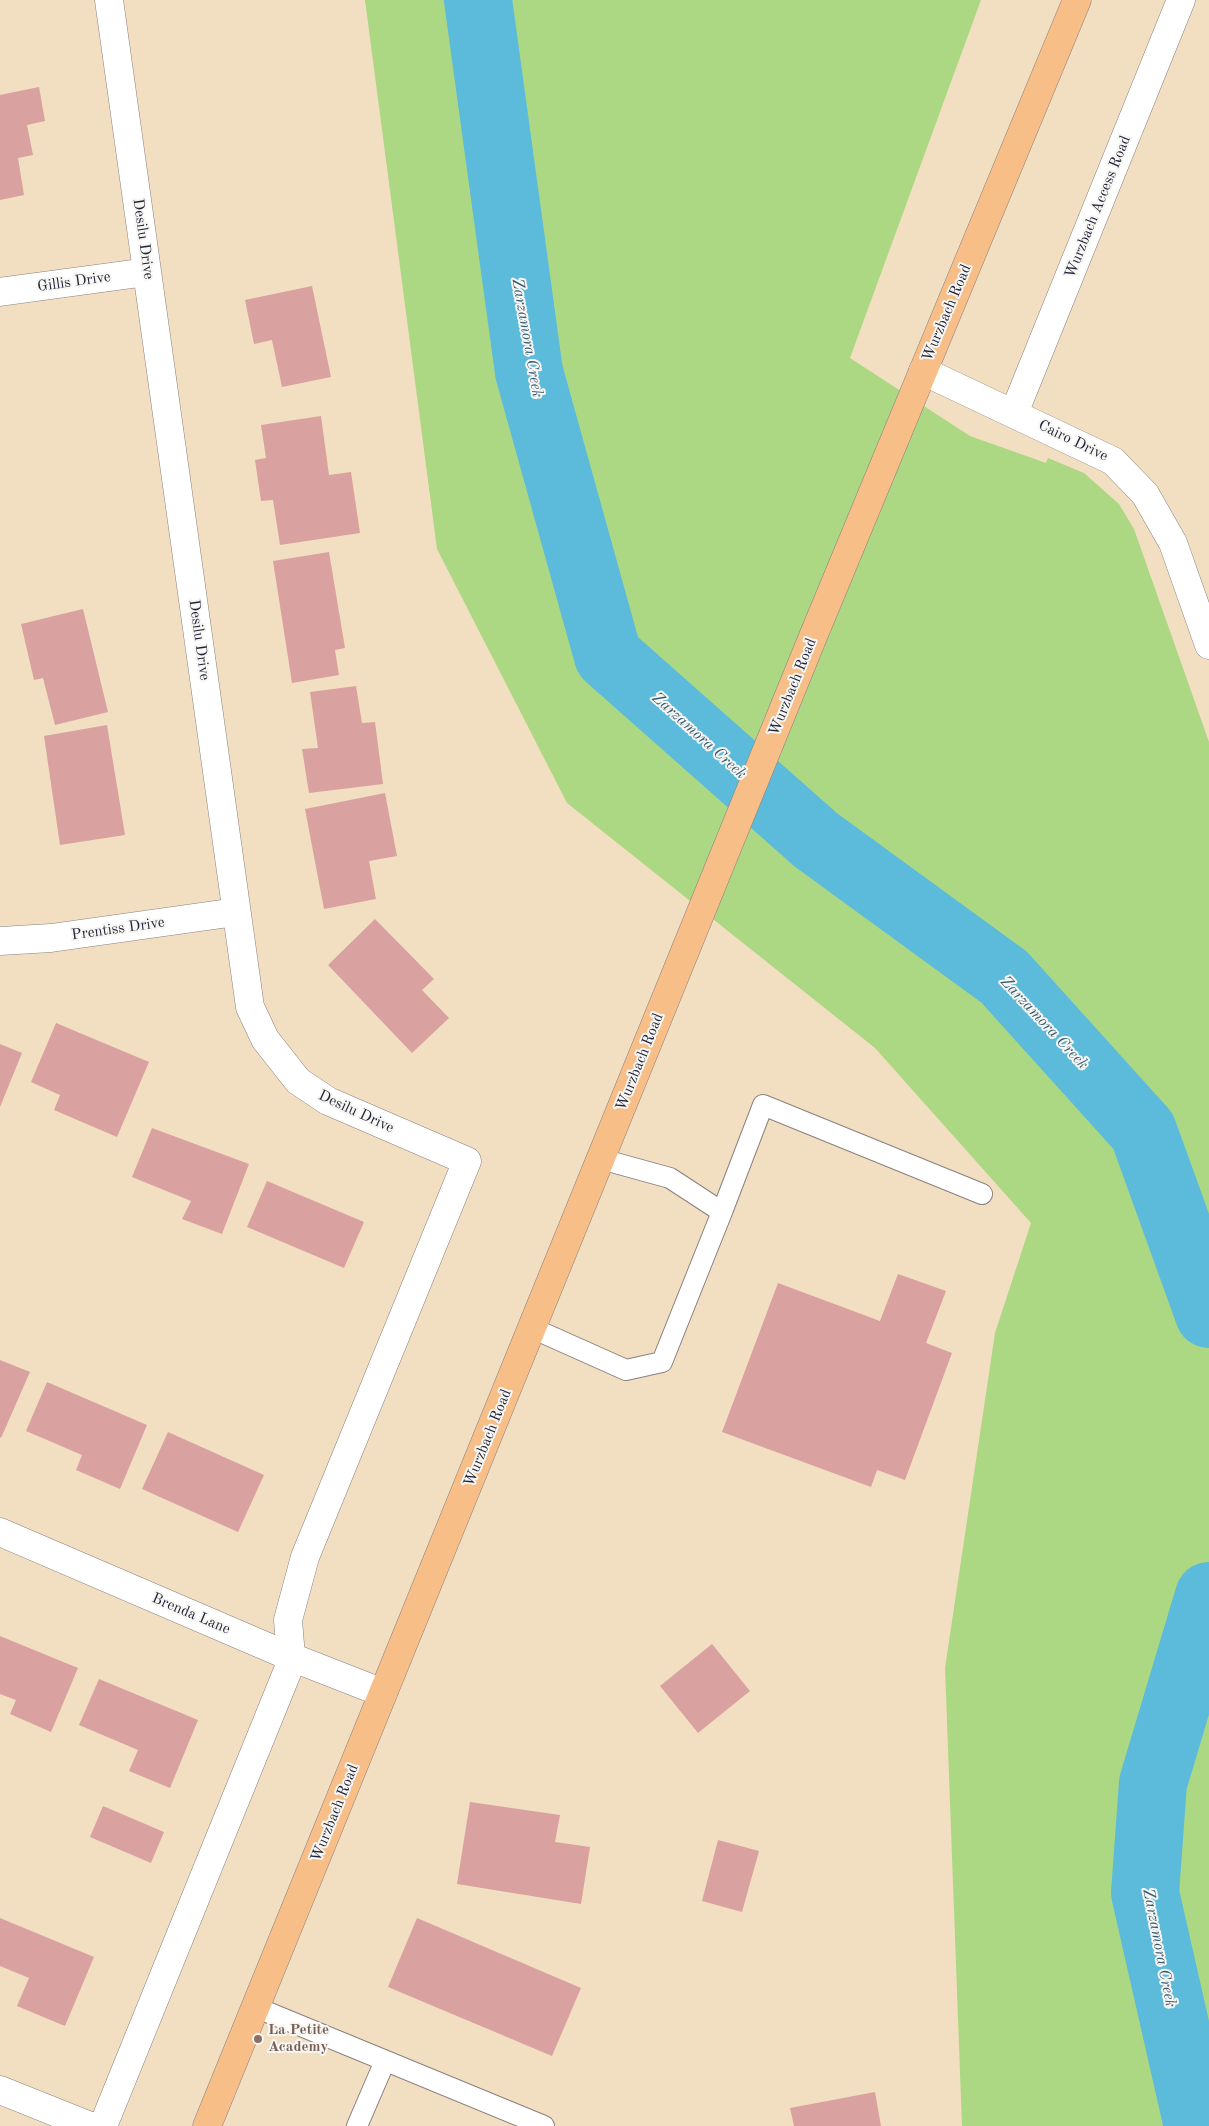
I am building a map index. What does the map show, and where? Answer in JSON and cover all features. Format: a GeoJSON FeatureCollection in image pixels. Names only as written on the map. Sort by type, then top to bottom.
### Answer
{"type":"FeatureCollection","features":[{"type":"Feature","properties":{"kind":"main road","name":"Wurzbach Road"},"geometry":{"type":"LineString","coordinates":[[207,2126],[812,639],[1076,0]]}},
{"type":"Feature","properties":{"kind":"street","name":"Desilu Drive"},"geometry":{"type":"LineString","coordinates":[[109,0],[250,1007],[265,1039],[298,1081],[328,1101],[467,1161],[306,1557],[288,1620],[291,1657]]}},
{"type":"Feature","properties":{"kind":"street","name":"Wurzbach Access Road"},"geometry":{"type":"LineString","coordinates":[[1014,413],[1181,0]]}},
{"type":"Feature","properties":{"kind":"street","name":"Gillis Drive"},"geometry":{"type":"LineString","coordinates":[[0,292],[148,272]]}},
{"type":"Feature","properties":{"kind":"street","name":"Cairo Drive"},"geometry":{"type":"LineString","coordinates":[[923,371],[1113,461],[1145,494],[1173,543],[1209,645]]}},
{"type":"Feature","properties":{"kind":"street","name":"Prentiss Drive"},"geometry":{"type":"LineString","coordinates":[[0,941],[51,938],[236,912]]}},
{"type":"Feature","properties":{"kind":"street","name":"Brenda Lane"},"geometry":{"type":"LineString","coordinates":[[0,1532],[291,1657],[383,1693]]}},
{"type":"Feature","properties":{"kind":"street"},"geometry":{"type":"LineString","coordinates":[[103,2126],[288,1670],[291,1657]]}},
{"type":"Feature","properties":{"kind":"street"},"geometry":{"type":"LineString","coordinates":[[0,2090],[90,2126]]}},
{"type":"Feature","properties":{"kind":"lane"},"geometry":{"type":"LineString","coordinates":[[532,1328],[626,1370],[662,1362],[763,1105],[982,1194]]}},
{"type":"Feature","properties":{"kind":"lane"},"geometry":{"type":"LineString","coordinates":[[601,1160],[670,1178],[722,1212]]}},
{"type":"Feature","properties":{"kind":"lane"},"geometry":{"type":"LineString","coordinates":[[255,2007],[544,2126]]}},
{"type":"Feature","properties":{"kind":"lane"},"geometry":{"type":"LineString","coordinates":[[356,2126],[385,2061]]}},
{"type":"Feature","properties":{"kind":"green space"},"geometry":{"type":"Polygon","coordinates":[[[365,0],[981,0],[850,358],[970,436],[1046,463],[1048,458],[1084,473],[1119,504],[1134,529],[1209,742],[1209,2126],[962,2126],[945,1668],[995,1333],[1031,1223],[875,1048],[567,803],[437,549],[365,0]]]}},
{"type":"Feature","properties":{"kind":"building"},"geometry":{"type":"Polygon","coordinates":[[[39,87],[45,121],[27,125],[33,155],[18,158],[24,195],[0,200],[0,95],[39,87]]]}},
{"type":"Feature","properties":{"kind":"building"},"geometry":{"type":"Polygon","coordinates":[[[312,286],[331,377],[282,387],[272,340],[254,344],[245,300],[312,286]]]}},
{"type":"Feature","properties":{"kind":"building"},"geometry":{"type":"Polygon","coordinates":[[[321,416],[329,475],[351,472],[360,533],[280,545],[273,500],[261,501],[255,460],[266,458],[261,425],[321,416]]]}},
{"type":"Feature","properties":{"kind":"building"},"geometry":{"type":"Polygon","coordinates":[[[329,552],[345,648],[335,650],[339,675],[292,683],[273,561],[329,552]]]}},
{"type":"Feature","properties":{"kind":"building"},"geometry":{"type":"Polygon","coordinates":[[[83,609],[108,712],[55,725],[43,678],[34,680],[21,624],[83,609]]]}},
{"type":"Feature","properties":{"kind":"building"},"geometry":{"type":"Polygon","coordinates":[[[356,686],[362,723],[375,722],[383,784],[309,793],[302,749],[318,748],[310,692],[356,686]]]}},
{"type":"Feature","properties":{"kind":"building"},"geometry":{"type":"Polygon","coordinates":[[[107,725],[125,835],[60,845],[44,736],[107,725]]]}},
{"type":"Feature","properties":{"kind":"building"},"geometry":{"type":"Polygon","coordinates":[[[385,793],[397,856],[369,861],[376,899],[324,909],[305,809],[385,793]]]}},
{"type":"Feature","properties":{"kind":"building"},"geometry":{"type":"Polygon","coordinates":[[[375,919],[434,979],[422,990],[449,1018],[412,1053],[328,965],[375,919]]]}},
{"type":"Feature","properties":{"kind":"building"},"geometry":{"type":"Polygon","coordinates":[[[56,1023],[149,1062],[117,1137],[54,1110],[60,1095],[31,1082],[56,1023]]]}},
{"type":"Feature","properties":{"kind":"building"},"geometry":{"type":"Polygon","coordinates":[[[0,1044],[22,1053],[0,1107],[0,1044]]]}},
{"type":"Feature","properties":{"kind":"building"},"geometry":{"type":"Polygon","coordinates":[[[152,1128],[249,1164],[222,1234],[182,1219],[191,1201],[132,1177],[152,1128]]]}},
{"type":"Feature","properties":{"kind":"building"},"geometry":{"type":"Polygon","coordinates":[[[267,1181],[364,1222],[344,1268],[247,1227],[267,1181]]]}},
{"type":"Feature","properties":{"kind":"building"},"geometry":{"type":"Polygon","coordinates":[[[898,1274],[946,1291],[926,1343],[952,1353],[905,1480],[877,1470],[871,1487],[722,1432],[778,1283],[880,1321],[898,1274]]]}},
{"type":"Feature","properties":{"kind":"building"},"geometry":{"type":"Polygon","coordinates":[[[0,1360],[30,1372],[1,1438],[0,1437],[0,1360]]]}},
{"type":"Feature","properties":{"kind":"building"},"geometry":{"type":"Polygon","coordinates":[[[47,1382],[147,1425],[120,1489],[76,1470],[82,1455],[26,1431],[47,1382]]]}},
{"type":"Feature","properties":{"kind":"building"},"geometry":{"type":"Polygon","coordinates":[[[168,1432],[264,1475],[238,1532],[142,1489],[168,1432]]]}},
{"type":"Feature","properties":{"kind":"building"},"geometry":{"type":"Polygon","coordinates":[[[0,1636],[78,1668],[51,1732],[10,1714],[16,1700],[0,1694],[0,1636]]]}},
{"type":"Feature","properties":{"kind":"building"},"geometry":{"type":"Polygon","coordinates":[[[712,1644],[750,1691],[698,1733],[660,1686],[712,1644]]]}},
{"type":"Feature","properties":{"kind":"building"},"geometry":{"type":"Polygon","coordinates":[[[99,1679],[198,1720],[170,1788],[129,1771],[138,1750],[79,1725],[99,1679]]]}},
{"type":"Feature","properties":{"kind":"building"},"geometry":{"type":"Polygon","coordinates":[[[470,1802],[560,1815],[555,1842],[590,1847],[581,1904],[457,1884],[470,1802]]]}},
{"type":"Feature","properties":{"kind":"building"},"geometry":{"type":"Polygon","coordinates":[[[103,1806],[164,1832],[151,1863],[90,1837],[103,1806]]]}},
{"type":"Feature","properties":{"kind":"building"},"geometry":{"type":"Polygon","coordinates":[[[718,1840],[759,1851],[742,1912],[702,1901],[718,1840]]]}},
{"type":"Feature","properties":{"kind":"building"},"geometry":{"type":"Polygon","coordinates":[[[0,1918],[94,1957],[65,2026],[17,2006],[29,1978],[0,1966],[0,1918]]]}},
{"type":"Feature","properties":{"kind":"building"},"geometry":{"type":"Polygon","coordinates":[[[417,1918],[581,1988],[552,2056],[388,1987],[417,1918]]]}},
{"type":"Feature","properties":{"kind":"building"},"geometry":{"type":"Polygon","coordinates":[[[875,2092],[881,2126],[794,2126],[790,2108],[875,2092]]]}},
{"type":"Feature","properties":{"kind":"waterway","name":"Zarzamora Creek"},"geometry":{"type":"LineString","coordinates":[[478,0],[529,372],[608,656],[816,840],[1004,977],[1143,1131],[1209,1314]]}},
{"type":"Feature","properties":{"kind":"waterway","name":"Zarzamora Creek"},"geometry":{"type":"LineString","coordinates":[[1198,2126],[1145,1893],[1153,1783],[1209,1596]]}},
{"type":"Feature","properties":{"kind":"place","name":"La Petite Academy"},"geometry":{"type":"Point","coordinates":[258,2039]}}]}
